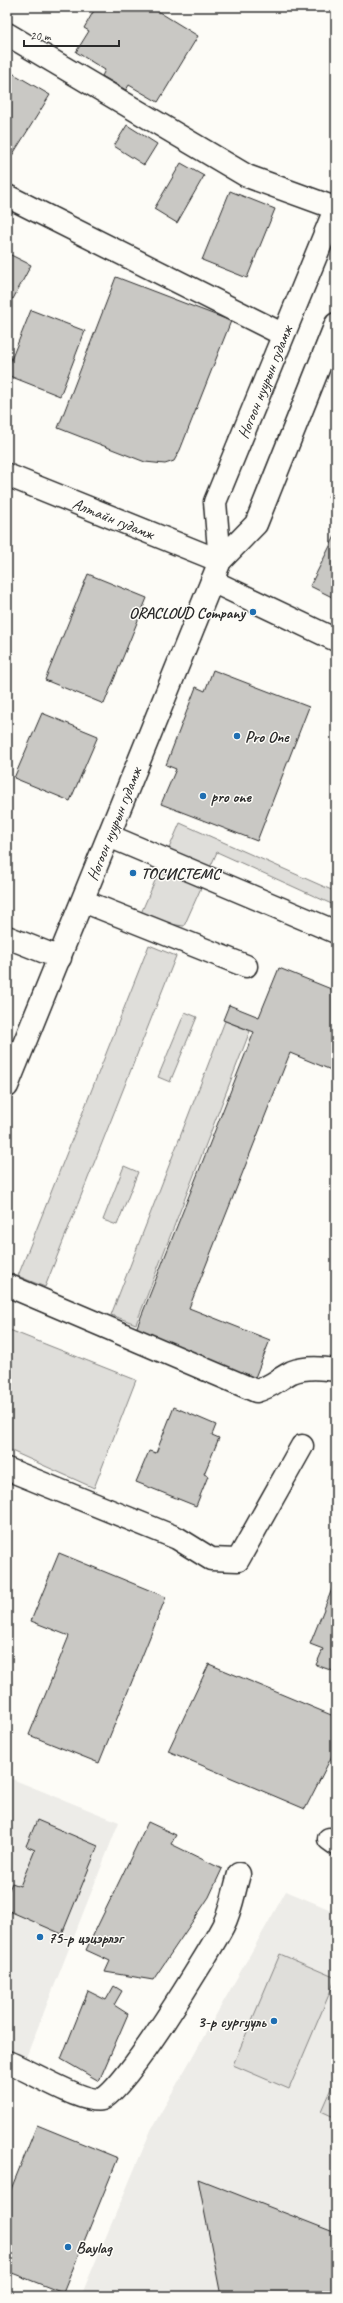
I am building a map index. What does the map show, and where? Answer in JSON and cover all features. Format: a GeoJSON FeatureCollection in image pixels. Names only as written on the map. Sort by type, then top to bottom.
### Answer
{"type":"FeatureCollection","features":[{"type":"Feature","properties":{"kind":"street"},"geometry":{"type":"LineString","coordinates":[[7,34],[247,176],[336,208]]}},
{"type":"Feature","properties":{"kind":"street"},"geometry":{"type":"LineString","coordinates":[[7,196],[282,334]]}},
{"type":"Feature","properties":{"kind":"street","name":"Ногоон нуурын гудамж"},"geometry":{"type":"LineString","coordinates":[[220,561],[215,502],[282,334],[336,208]]}},
{"type":"Feature","properties":{"kind":"street","name":"Ногоон нуурын гудамж"},"geometry":{"type":"LineString","coordinates":[[7,1086],[220,561],[256,524],[336,324]]}},
{"type":"Feature","properties":{"kind":"street","name":"Алтайн гудамж"},"geometry":{"type":"LineString","coordinates":[[7,475],[220,561]]}},
{"type":"Feature","properties":{"kind":"street"},"geometry":{"type":"LineString","coordinates":[[212,581],[336,640]]}},
{"type":"Feature","properties":{"kind":"street"},"geometry":{"type":"LineString","coordinates":[[109,836],[336,932]]}},
{"type":"Feature","properties":{"kind":"street"},"geometry":{"type":"LineString","coordinates":[[83,901],[246,966]]}},
{"type":"Feature","properties":{"kind":"street"},"geometry":{"type":"LineString","coordinates":[[7,937],[60,958]]}},
{"type":"Feature","properties":{"kind":"street"},"geometry":{"type":"LineString","coordinates":[[7,1285],[256,1391],[269,1388],[293,1372],[324,1368],[336,1370]]}},
{"type":"Feature","properties":{"kind":"street"},"geometry":{"type":"LineString","coordinates":[[7,1469],[177,1538],[211,1559],[238,1560],[302,1446]]}},
{"type":"Feature","properties":{"kind":"street"},"geometry":{"type":"LineString","coordinates":[[7,2062],[85,2100],[102,2100],[115,2090],[162,2026],[223,1925],[239,1874]]}},
{"type":"Feature","properties":{"kind":"shaded area"},"geometry":{"type":"Polygon","coordinates":[[[180,823],[336,892],[336,906],[217,852],[184,926],[138,920],[180,823]]]}},
{"type":"Feature","properties":{"kind":"shaded area"},"geometry":{"type":"Polygon","coordinates":[[[149,945],[176,956],[45,1287],[18,1276],[149,945]]]}},
{"type":"Feature","properties":{"kind":"shaded area"},"geometry":{"type":"Polygon","coordinates":[[[185,1012],[197,1017],[170,1082],[158,1077],[185,1012]]]}},
{"type":"Feature","properties":{"kind":"shaded area"},"geometry":{"type":"Polygon","coordinates":[[[225,1021],[250,1031],[136,1324],[111,1315],[225,1021]]]}},
{"type":"Feature","properties":{"kind":"shaded area"},"geometry":{"type":"Polygon","coordinates":[[[124,1166],[138,1172],[117,1225],[103,1220],[124,1166]]]}},
{"type":"Feature","properties":{"kind":"shaded area"},"geometry":{"type":"Polygon","coordinates":[[[7,1329],[136,1380],[94,1488],[7,1449],[7,1329]]]}},
{"type":"Feature","properties":{"kind":"shaded area","name":"75-р цэцэрлэг"},"geometry":{"type":"Polygon","coordinates":[[[7,1777],[119,1822],[25,2060],[7,2053],[7,1777]]]}},
{"type":"Feature","properties":{"kind":"shaded area","name":"3-р сургууль"},"geometry":{"type":"Polygon","coordinates":[[[286,1891],[336,1912],[336,2296],[81,2296],[151,2130],[286,1891]]]}},
{"type":"Feature","properties":{"kind":"shaded area"},"geometry":{"type":"Polygon","coordinates":[[[280,1954],[336,1978],[289,2089],[233,2065],[280,1954]]]}},
{"type":"Feature","properties":{"kind":"shaded area"},"geometry":{"type":"Polygon","coordinates":[[[336,2077],[336,2118],[321,2111],[336,2077]]]}},
{"type":"Feature","properties":{"kind":"building"},"geometry":{"type":"Polygon","coordinates":[[[96,7],[103,9],[104,7],[151,7],[198,36],[158,102],[129,85],[126,90],[102,76],[105,70],[76,52],[89,31],[84,28],[96,7]]]}},
{"type":"Feature","properties":{"kind":"building"},"geometry":{"type":"Polygon","coordinates":[[[7,70],[50,95],[8,162],[7,162],[7,70]]]}},
{"type":"Feature","properties":{"kind":"building"},"geometry":{"type":"Polygon","coordinates":[[[127,125],[157,144],[144,165],[114,146],[127,125]]]}},
{"type":"Feature","properties":{"kind":"building"},"geometry":{"type":"Polygon","coordinates":[[[181,163],[204,176],[177,223],[154,209],[181,163]]]}},
{"type":"Feature","properties":{"kind":"building"},"geometry":{"type":"Polygon","coordinates":[[[230,191],[275,209],[247,278],[202,260],[230,191]]]}},
{"type":"Feature","properties":{"kind":"building"},"geometry":{"type":"Polygon","coordinates":[[[7,253],[31,265],[13,299],[7,296],[7,253]]]}},
{"type":"Feature","properties":{"kind":"building"},"geometry":{"type":"Polygon","coordinates":[[[116,277],[231,321],[180,450],[174,461],[165,464],[145,462],[58,428],[116,277]]]}},
{"type":"Feature","properties":{"kind":"building"},"geometry":{"type":"Polygon","coordinates":[[[31,310],[85,331],[60,396],[7,375],[7,370],[31,310]]]}},
{"type":"Feature","properties":{"kind":"building"},"geometry":{"type":"Polygon","coordinates":[[[336,482],[336,501],[328,497],[336,482]]]}},
{"type":"Feature","properties":{"kind":"building"},"geometry":{"type":"Polygon","coordinates":[[[336,534],[336,599],[310,586],[336,534]]]}},
{"type":"Feature","properties":{"kind":"building"},"geometry":{"type":"Polygon","coordinates":[[[88,574],[147,598],[104,704],[45,680],[88,574]]]}},
{"type":"Feature","properties":{"kind":"building","name":"Pro One"},"geometry":{"type":"Polygon","coordinates":[[[213,670],[309,707],[257,841],[161,804],[176,769],[166,765],[196,687],[205,691],[213,670]]]}},
{"type":"Feature","properties":{"kind":"building"},"geometry":{"type":"Polygon","coordinates":[[[42,713],[98,736],[70,801],[14,778],[42,713]]]}},
{"type":"Feature","properties":{"kind":"building"},"geometry":{"type":"Polygon","coordinates":[[[279,968],[336,991],[336,1072],[290,1053],[189,1308],[270,1340],[254,1380],[135,1332],[254,1032],[223,1020],[229,1005],[259,1017],[279,968]]]}},
{"type":"Feature","properties":{"kind":"building"},"geometry":{"type":"Polygon","coordinates":[[[174,1407],[216,1425],[212,1435],[219,1438],[204,1474],[208,1476],[196,1506],[136,1482],[149,1451],[156,1453],[174,1407]]]}},
{"type":"Feature","properties":{"kind":"building"},"geometry":{"type":"Polygon","coordinates":[[[59,1553],[166,1597],[99,1763],[29,1735],[69,1636],[31,1621],[59,1553]]]}},
{"type":"Feature","properties":{"kind":"building"},"geometry":{"type":"Polygon","coordinates":[[[336,1579],[336,1672],[316,1665],[323,1649],[310,1644],[336,1579]]]}},
{"type":"Feature","properties":{"kind":"building"},"geometry":{"type":"Polygon","coordinates":[[[209,1664],[336,1717],[336,1748],[305,1809],[168,1751],[209,1664]]]}},
{"type":"Feature","properties":{"kind":"building"},"geometry":{"type":"Polygon","coordinates":[[[37,1820],[98,1846],[62,1934],[7,1910],[7,1894],[12,1883],[20,1886],[35,1850],[26,1846],[37,1820]]]}},
{"type":"Feature","properties":{"kind":"building"},"geometry":{"type":"Polygon","coordinates":[[[148,1822],[176,1835],[171,1844],[222,1869],[209,1897],[153,1980],[105,1972],[110,1961],[86,1950],[148,1822]]]}},
{"type":"Feature","properties":{"kind":"building"},"geometry":{"type":"Polygon","coordinates":[[[114,1986],[122,1991],[114,2005],[128,2014],[99,2081],[61,2059],[88,1991],[106,2000],[114,1986]]]}},
{"type":"Feature","properties":{"kind":"building"},"geometry":{"type":"Polygon","coordinates":[[[37,2125],[118,2158],[63,2293],[7,2271],[7,2199],[37,2125]]]}},
{"type":"Feature","properties":{"kind":"building"},"geometry":{"type":"Polygon","coordinates":[[[198,2179],[336,2233],[336,2296],[221,2296],[198,2179]]]}},
{"type":"Feature","properties":{"kind":"place","name":"ORACLOUD Company"},"geometry":{"type":"Point","coordinates":[253,612]}},
{"type":"Feature","properties":{"kind":"place","name":"Pro One"},"geometry":{"type":"Point","coordinates":[237,736]}},
{"type":"Feature","properties":{"kind":"place","name":"pro one"},"geometry":{"type":"Point","coordinates":[203,796]}},
{"type":"Feature","properties":{"kind":"place","name":"ТОСИСТEМС"},"geometry":{"type":"Point","coordinates":[133,873]}},
{"type":"Feature","properties":{"kind":"place","name":"75-р цэцэрлэг"},"geometry":{"type":"Point","coordinates":[40,1937]}},
{"type":"Feature","properties":{"kind":"place","name":"3-р сургууль"},"geometry":{"type":"Point","coordinates":[274,2021]}},
{"type":"Feature","properties":{"kind":"place","name":"Baylag"},"geometry":{"type":"Point","coordinates":[68,2247]}}]}
